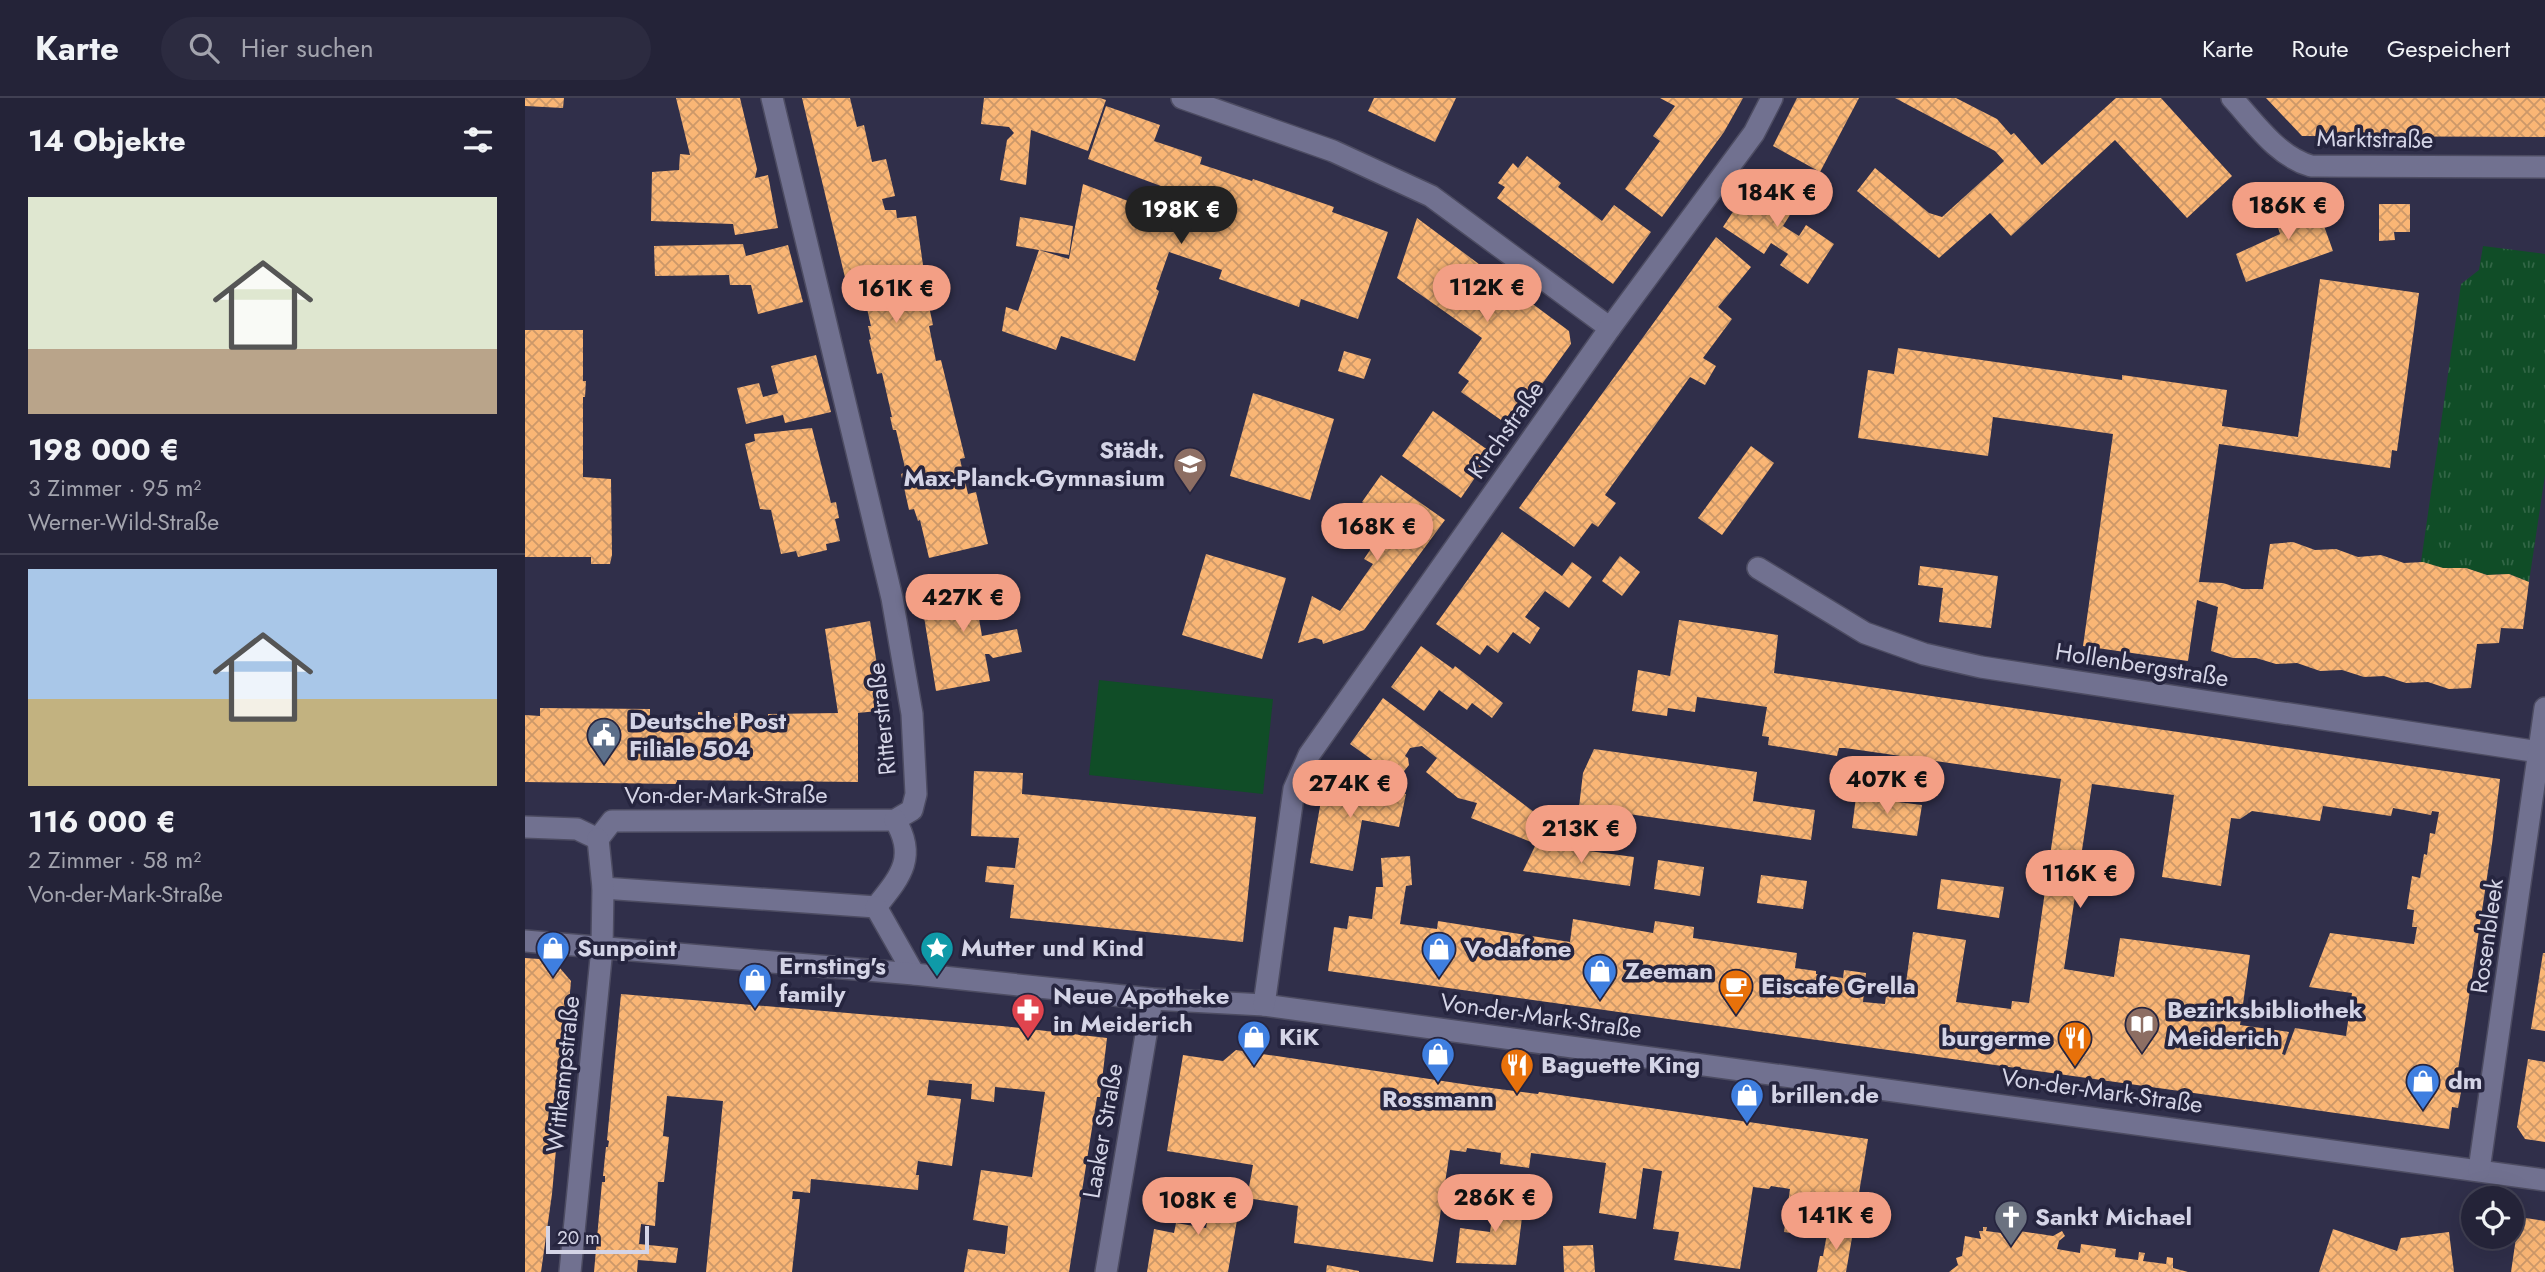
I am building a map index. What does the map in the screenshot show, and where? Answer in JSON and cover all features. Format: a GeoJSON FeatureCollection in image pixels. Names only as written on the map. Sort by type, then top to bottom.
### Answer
{"type":"FeatureCollection","features":[{"type":"Feature","properties":{"kind":"street","name":"Ritterstraße"},"geometry":{"type":"LineString","coordinates":[[772,98],[892,598],[912,714],[916,794],[912,810],[895,820]]}},
{"type":"Feature","properties":{"kind":"street"},"geometry":{"type":"LineString","coordinates":[[1182,98],[1333,151],[1431,196],[1610,328]]}},
{"type":"Feature","properties":{"kind":"street","name":"Kirchstraße"},"geometry":{"type":"LineString","coordinates":[[1264,1005],[1294,789],[1309,755],[1610,328],[1754,133],[1772,98]]}},
{"type":"Feature","properties":{"kind":"street","name":"Marktstraße"},"geometry":{"type":"LineString","coordinates":[[2232,98],[2282,152],[2296,162],[2311,166],[2545,167]]}},
{"type":"Feature","properties":{"kind":"street","name":"Hollenbergstraße"},"geometry":{"type":"LineString","coordinates":[[1758,568],[1865,633],[1924,654],[1981,667],[2539,751]]}},
{"type":"Feature","properties":{"kind":"street","name":"Rosenbleek"},"geometry":{"type":"LineString","coordinates":[[2480,1170],[2545,708]]}},
{"type":"Feature","properties":{"kind":"street","name":"Von-der-Mark-Straße"},"geometry":{"type":"LineString","coordinates":[[598,839],[612,821],[895,820]]}},
{"type":"Feature","properties":{"kind":"street"},"geometry":{"type":"LineString","coordinates":[[876,907],[902,873],[905,847],[902,832],[895,820]]}},
{"type":"Feature","properties":{"kind":"street"},"geometry":{"type":"LineString","coordinates":[[525,827],[577,829],[598,839]]}},
{"type":"Feature","properties":{"kind":"street","name":"Wittkampstraße"},"geometry":{"type":"LineString","coordinates":[[570,1272],[602,948],[603,888],[598,839]]}},
{"type":"Feature","properties":{"kind":"street"},"geometry":{"type":"LineString","coordinates":[[603,888],[876,907]]}},
{"type":"Feature","properties":{"kind":"street"},"geometry":{"type":"LineString","coordinates":[[876,907],[914,974]]}},
{"type":"Feature","properties":{"kind":"street","name":"Von-der-Mark-Straße"},"geometry":{"type":"LineString","coordinates":[[525,941],[914,974],[1152,999],[1264,1005],[2545,1180]]}},
{"type":"Feature","properties":{"kind":"street","name":"Laaker Straße"},"geometry":{"type":"LineString","coordinates":[[1106,1272],[1152,999]]}},
{"type":"Feature","properties":{"kind":"green space"},"geometry":{"type":"Polygon","coordinates":[[[2483,246],[2545,254],[2545,475],[2529,582],[2509,574],[2487,575],[2466,568],[2443,568],[2421,562],[2461,284],[2479,270],[2483,246]]]}},
{"type":"Feature","properties":{"kind":"green space"},"geometry":{"type":"Polygon","coordinates":[[[1099,680],[1273,699],[1263,794],[1089,775],[1099,680]]]}},
{"type":"Feature","properties":{"kind":"building"},"geometry":{"type":"Polygon","coordinates":[[[525,98],[564,98],[563,108],[525,106],[525,98]]]}},
{"type":"Feature","properties":{"kind":"building"},"geometry":{"type":"Polygon","coordinates":[[[676,98],[740,98],[757,169],[755,178],[768,175],[778,228],[735,235],[733,224],[651,221],[652,172],[679,170],[680,154],[690,155],[676,98]]]}},
{"type":"Feature","properties":{"kind":"building"},"geometry":{"type":"Polygon","coordinates":[[[802,98],[850,98],[857,127],[864,125],[872,162],[886,159],[895,196],[882,199],[885,210],[896,210],[897,218],[916,216],[923,265],[912,267],[913,276],[922,274],[933,325],[929,326],[936,361],[941,360],[965,458],[960,459],[968,494],[976,492],[988,544],[929,558],[920,520],[918,521],[914,509],[909,510],[901,474],[906,472],[896,430],[893,430],[882,373],[877,374],[869,340],[868,326],[871,326],[862,287],[848,290],[802,98]]]}},
{"type":"Feature","properties":{"kind":"building"},"geometry":{"type":"Polygon","coordinates":[[[984,98],[1106,100],[1088,151],[1031,130],[1026,185],[1000,180],[1007,140],[1014,133],[1009,127],[981,124],[984,98]]]}},
{"type":"Feature","properties":{"kind":"building"},"geometry":{"type":"Polygon","coordinates":[[[1374,98],[1456,98],[1435,142],[1368,111],[1374,98]]]}},
{"type":"Feature","properties":{"kind":"building"},"geometry":{"type":"Polygon","coordinates":[[[1660,98],[1743,98],[1724,132],[1662,217],[1625,189],[1660,141],[1653,136],[1675,106],[1660,98]]]}},
{"type":"Feature","properties":{"kind":"building"},"geometry":{"type":"Polygon","coordinates":[[[1797,98],[1859,98],[1820,172],[1773,146],[1797,98]]]}},
{"type":"Feature","properties":{"kind":"building"},"geometry":{"type":"Polygon","coordinates":[[[1895,98],[1956,98],[1997,119],[2011,135],[2014,133],[2042,165],[2116,98],[2161,98],[2232,176],[2187,218],[2115,140],[2011,236],[1990,213],[1939,258],[1857,191],[1875,168],[1929,213],[1942,217],[2004,161],[1995,151],[1895,98]]]}},
{"type":"Feature","properties":{"kind":"building"},"geometry":{"type":"Polygon","coordinates":[[[2266,98],[2545,98],[2545,137],[2302,136],[2266,98]]]}},
{"type":"Feature","properties":{"kind":"building"},"geometry":{"type":"Polygon","coordinates":[[[1106,106],[1160,125],[1154,141],[1202,157],[1200,164],[1334,207],[1332,212],[1388,232],[1358,319],[1301,299],[1299,307],[1219,279],[1222,270],[1169,252],[1135,361],[1061,336],[1056,350],[1002,331],[1006,307],[1018,311],[1039,250],[1069,259],[1083,184],[1160,213],[1169,189],[1088,159],[1106,106]]]}},
{"type":"Feature","properties":{"kind":"building"},"geometry":{"type":"Polygon","coordinates":[[[1527,156],[1561,183],[1558,187],[1602,221],[1614,205],[1651,232],[1613,284],[1497,198],[1505,187],[1498,183],[1513,163],[1518,168],[1527,156]]]}},
{"type":"Feature","properties":{"kind":"building"},"geometry":{"type":"Polygon","coordinates":[[[1757,175],[1798,202],[1783,226],[1799,236],[1806,225],[1834,244],[1808,284],[1780,265],[1788,254],[1771,243],[1764,254],[1723,227],[1757,175]]]}},
{"type":"Feature","properties":{"kind":"building"},"geometry":{"type":"Polygon","coordinates":[[[2314,198],[2333,251],[2246,282],[2236,254],[2280,234],[2273,212],[2314,198]]]}},
{"type":"Feature","properties":{"kind":"building"},"geometry":{"type":"Polygon","coordinates":[[[2379,204],[2410,204],[2410,232],[2394,232],[2395,240],[2379,241],[2379,204]]]}},
{"type":"Feature","properties":{"kind":"building"},"geometry":{"type":"Polygon","coordinates":[[[1020,217],[1073,226],[1069,255],[1016,246],[1020,217]]]}},
{"type":"Feature","properties":{"kind":"building"},"geometry":{"type":"Polygon","coordinates":[[[1417,218],[1569,331],[1571,344],[1511,427],[1461,392],[1469,381],[1458,373],[1482,338],[1397,278],[1417,218]]]}},
{"type":"Feature","properties":{"kind":"building"},"geometry":{"type":"Polygon","coordinates":[[[1716,237],[1751,267],[1718,307],[1732,319],[1703,358],[1716,366],[1705,385],[1690,377],[1605,495],[1616,503],[1598,527],[1592,523],[1574,547],[1519,508],[1716,237]]]}},
{"type":"Feature","properties":{"kind":"building"},"geometry":{"type":"Polygon","coordinates":[[[743,244],[746,256],[788,245],[803,302],[758,314],[751,285],[730,285],[729,275],[655,276],[654,246],[743,244]]]}},
{"type":"Feature","properties":{"kind":"building"},"geometry":{"type":"Polygon","coordinates":[[[2320,279],[2419,293],[2397,451],[2392,450],[2390,468],[2219,444],[2199,582],[2223,583],[2242,589],[2263,589],[2270,544],[2293,542],[2315,550],[2336,549],[2358,557],[2381,555],[2404,563],[2423,562],[2443,568],[2466,568],[2487,575],[2509,574],[2529,582],[2523,629],[2501,628],[2499,643],[2477,644],[2471,688],[2449,689],[2428,682],[2406,683],[2384,676],[2364,677],[2342,670],[2320,671],[2297,663],[2276,664],[2256,658],[2233,658],[2211,651],[2218,607],[2197,600],[2188,661],[2083,646],[2113,434],[1993,417],[1988,456],[1858,438],[1868,370],[1894,374],[1898,348],[2122,380],[2122,375],[2227,390],[2222,426],[2298,437],[2320,279]]]}},
{"type":"Feature","properties":{"kind":"building"},"geometry":{"type":"Polygon","coordinates":[[[525,330],[583,330],[583,381],[586,381],[583,397],[583,477],[611,479],[610,564],[591,564],[591,557],[525,557],[525,330]]]}},
{"type":"Feature","properties":{"kind":"building"},"geometry":{"type":"Polygon","coordinates":[[[1344,351],[1371,359],[1364,379],[1338,371],[1344,351]]]}},
{"type":"Feature","properties":{"kind":"building"},"geometry":{"type":"Polygon","coordinates":[[[816,355],[831,412],[785,423],[783,415],[746,424],[737,388],[759,383],[763,397],[778,393],[771,366],[816,355]]]}},
{"type":"Feature","properties":{"kind":"building"},"geometry":{"type":"Polygon","coordinates":[[[1253,393],[1334,419],[1310,500],[1230,476],[1253,393]]]}},
{"type":"Feature","properties":{"kind":"building"},"geometry":{"type":"Polygon","coordinates":[[[1433,411],[1492,453],[1461,498],[1402,456],[1433,411]]]}},
{"type":"Feature","properties":{"kind":"building"},"geometry":{"type":"Polygon","coordinates":[[[812,428],[831,503],[836,502],[839,518],[835,519],[840,541],[826,544],[827,550],[798,557],[796,551],[781,554],[771,510],[760,509],[745,444],[755,441],[754,434],[812,428]]]}},
{"type":"Feature","properties":{"kind":"building"},"geometry":{"type":"Polygon","coordinates":[[[1751,446],[1774,463],[1722,535],[1698,518],[1751,446]]]}},
{"type":"Feature","properties":{"kind":"building"},"geometry":{"type":"Polygon","coordinates":[[[1381,475],[1445,520],[1364,630],[1323,644],[1322,640],[1315,638],[1298,643],[1312,596],[1340,611],[1373,564],[1364,559],[1372,547],[1368,544],[1385,519],[1362,502],[1381,475]]]}},
{"type":"Feature","properties":{"kind":"building"},"geometry":{"type":"Polygon","coordinates":[[[1502,532],[1562,576],[1572,562],[1592,577],[1569,608],[1545,591],[1525,617],[1540,628],[1530,644],[1513,632],[1498,653],[1487,645],[1480,655],[1436,624],[1502,532]]]}},
{"type":"Feature","properties":{"kind":"building"},"geometry":{"type":"Polygon","coordinates":[[[1206,554],[1286,578],[1262,659],[1182,635],[1206,554]]]}},
{"type":"Feature","properties":{"kind":"building"},"geometry":{"type":"Polygon","coordinates":[[[1620,556],[1640,572],[1622,596],[1602,581],[1620,556]]]}},
{"type":"Feature","properties":{"kind":"building"},"geometry":{"type":"Polygon","coordinates":[[[1920,566],[1998,576],[1991,628],[1939,622],[1943,588],[1918,585],[1920,566]]]}},
{"type":"Feature","properties":{"kind":"building"},"geometry":{"type":"Polygon","coordinates":[[[994,578],[998,597],[994,597],[995,603],[987,605],[988,611],[978,613],[982,636],[1017,629],[1022,652],[993,658],[985,654],[990,681],[936,691],[920,592],[994,578]]]}},
{"type":"Feature","properties":{"kind":"building"},"geometry":{"type":"Polygon","coordinates":[[[1679,620],[1778,635],[1774,673],[2500,779],[2455,1090],[2461,1092],[2458,1108],[2452,1107],[2449,1129],[1328,971],[1334,927],[1347,929],[1349,916],[1372,919],[1376,887],[1383,887],[1381,858],[1410,856],[1412,885],[1406,886],[1400,924],[1437,929],[1438,921],[1570,942],[1573,919],[1653,933],[1655,921],[1694,927],[1693,938],[1797,953],[1795,968],[1816,971],[1816,974],[1843,978],[1844,970],[1866,973],[1863,1002],[1885,1004],[1888,981],[1906,983],[1913,932],[1966,940],[1956,1002],[2011,1009],[2012,1001],[2029,1003],[2061,779],[1845,748],[1839,748],[1837,756],[1768,745],[1769,737],[1762,736],[1767,707],[1697,697],[1695,712],[1668,708],[1667,716],[1632,711],[1638,670],[1670,676],[1679,620]],[[2092,784],[2064,969],[2114,977],[2120,938],[2250,955],[2240,1025],[2289,1032],[2282,1054],[2285,1055],[2295,1028],[2346,1036],[2352,993],[2309,987],[2330,933],[2414,944],[2417,927],[2412,927],[2414,910],[2407,909],[2412,876],[2420,878],[2430,833],[2435,834],[2439,812],[2432,811],[2431,815],[2393,808],[2391,816],[2323,806],[2320,821],[2252,811],[2240,819],[2231,818],[2221,886],[2162,877],[2174,795],[2092,784]]]}},
{"type":"Feature","properties":{"kind":"building"},"geometry":{"type":"Polygon","coordinates":[[[870,621],[882,696],[874,697],[877,711],[858,713],[858,782],[525,782],[525,715],[540,716],[540,708],[650,709],[650,717],[698,720],[698,712],[734,717],[734,713],[748,713],[748,720],[768,721],[768,714],[838,713],[825,629],[870,621]]]}},
{"type":"Feature","properties":{"kind":"building"},"geometry":{"type":"Polygon","coordinates":[[[1421,646],[1453,669],[1455,666],[1503,703],[1492,718],[1472,703],[1467,710],[1439,690],[1424,711],[1391,687],[1421,646]]]}},
{"type":"Feature","properties":{"kind":"building"},"geometry":{"type":"Polygon","coordinates":[[[1383,698],[1546,821],[1536,844],[1471,818],[1477,803],[1458,798],[1426,772],[1437,758],[1422,746],[1410,748],[1405,756],[1409,765],[1396,777],[1350,744],[1383,698]]]}},
{"type":"Feature","properties":{"kind":"building"},"geometry":{"type":"Polygon","coordinates":[[[1594,749],[1757,772],[1753,801],[1815,810],[1811,840],[1579,807],[1583,773],[1594,749]]]}},
{"type":"Feature","properties":{"kind":"building"},"geometry":{"type":"Polygon","coordinates":[[[974,771],[1023,773],[1022,794],[1256,817],[1243,942],[1010,918],[1014,885],[985,882],[987,866],[1015,868],[1019,838],[971,836],[974,771]]]}},
{"type":"Feature","properties":{"kind":"building"},"geometry":{"type":"Polygon","coordinates":[[[1325,778],[1406,794],[1399,827],[1362,820],[1353,871],[1310,863],[1325,778]]]}},
{"type":"Feature","properties":{"kind":"building"},"geometry":{"type":"Polygon","coordinates":[[[1856,797],[1922,805],[1917,836],[1852,828],[1856,797]]]}},
{"type":"Feature","properties":{"kind":"building"},"geometry":{"type":"Polygon","coordinates":[[[1536,844],[1634,857],[1630,886],[1523,871],[1536,844]]]}},
{"type":"Feature","properties":{"kind":"building"},"geometry":{"type":"Polygon","coordinates":[[[1658,860],[1704,867],[1700,896],[1654,889],[1658,860]]]}},
{"type":"Feature","properties":{"kind":"building"},"geometry":{"type":"Polygon","coordinates":[[[1761,875],[1807,881],[1803,909],[1757,903],[1761,875]]]}},
{"type":"Feature","properties":{"kind":"building"},"geometry":{"type":"Polygon","coordinates":[[[1941,879],[2004,887],[1999,918],[1937,909],[1941,879]]]}},
{"type":"Feature","properties":{"kind":"building"},"geometry":{"type":"Polygon","coordinates":[[[2545,953],[2545,1031],[2531,1029],[2545,953]]]}},
{"type":"Feature","properties":{"kind":"building"},"geometry":{"type":"Polygon","coordinates":[[[525,958],[553,960],[571,981],[552,1194],[541,1272],[525,1272],[525,958]]]}},
{"type":"Feature","properties":{"kind":"building"},"geometry":{"type":"Polygon","coordinates":[[[621,994],[1002,1026],[1107,1038],[1100,1097],[1097,1097],[1069,1272],[964,1272],[968,1249],[1005,1254],[1008,1226],[973,1220],[981,1170],[1032,1177],[1045,1092],[995,1087],[994,1102],[971,1099],[972,1084],[929,1080],[927,1095],[961,1099],[952,1166],[918,1161],[918,1190],[811,1179],[810,1193],[793,1191],[792,1199],[800,1199],[792,1272],[706,1272],[723,1101],[667,1096],[663,1136],[669,1137],[664,1182],[658,1182],[655,1226],[641,1224],[639,1244],[678,1248],[676,1263],[638,1260],[637,1272],[594,1272],[602,1182],[605,1182],[603,1176],[606,1147],[609,1141],[621,994]]]}},
{"type":"Feature","properties":{"kind":"building"},"geometry":{"type":"Polygon","coordinates":[[[1236,1050],[1476,1086],[1539,1092],[1868,1139],[1858,1199],[1824,1195],[1818,1237],[1784,1232],[1790,1189],[1753,1187],[1740,1269],[1674,1260],[1679,1232],[1653,1229],[1662,1171],[1643,1168],[1636,1219],[1599,1213],[1606,1163],[1531,1153],[1529,1168],[1500,1164],[1501,1153],[1467,1148],[1466,1152],[1450,1150],[1433,1262],[1294,1243],[1298,1206],[1247,1198],[1253,1165],[1167,1151],[1183,1055],[1223,1061],[1236,1050]]]}},
{"type":"Feature","properties":{"kind":"building"},"geometry":{"type":"Polygon","coordinates":[[[2528,1059],[2545,1062],[2545,1142],[2525,1139],[2517,1127],[2528,1059]]]}},
{"type":"Feature","properties":{"kind":"building"},"geometry":{"type":"Polygon","coordinates":[[[1182,1187],[1241,1197],[1228,1272],[1147,1272],[1154,1229],[1174,1233],[1176,1223],[1206,1228],[1209,1211],[1179,1205],[1182,1187]]]}},
{"type":"Feature","properties":{"kind":"building"},"geometry":{"type":"Polygon","coordinates":[[[1496,1190],[1525,1194],[1516,1265],[1456,1263],[1460,1228],[1490,1232],[1496,1190]]]}},
{"type":"Feature","properties":{"kind":"building"},"geometry":{"type":"Polygon","coordinates":[[[2524,1218],[2545,1221],[2545,1272],[2511,1272],[2514,1249],[2524,1249],[2524,1218]]]}},
{"type":"Feature","properties":{"kind":"building","name":"Sankt Michael"},"geometry":{"type":"Polygon","coordinates":[[[2008,1223],[2013,1230],[2053,1236],[2062,1231],[2065,1236],[2059,1241],[2057,1249],[2080,1253],[2081,1244],[2116,1249],[2115,1257],[2138,1260],[2139,1252],[2145,1253],[2143,1261],[2166,1264],[2167,1257],[2173,1258],[2173,1268],[2188,1272],[1949,1272],[1958,1265],[1956,1258],[1962,1256],[1965,1236],[1981,1239],[1979,1231],[1983,1231],[1983,1227],[1987,1227],[1986,1231],[2009,1234],[2003,1227],[2008,1223]]]}},
{"type":"Feature","properties":{"kind":"building"},"geometry":{"type":"Polygon","coordinates":[[[1828,1228],[1853,1232],[1846,1272],[1817,1272],[1828,1228]]]}},
{"type":"Feature","properties":{"kind":"building"},"geometry":{"type":"Polygon","coordinates":[[[2333,1229],[2397,1251],[2401,1238],[2449,1232],[2454,1272],[2319,1272],[2333,1229]]]}},
{"type":"Feature","properties":{"kind":"building"},"geometry":{"type":"Polygon","coordinates":[[[1593,1245],[1595,1272],[1564,1272],[1563,1246],[1593,1245]]]}},
{"type":"Feature","properties":{"kind":"building"},"geometry":{"type":"Polygon","coordinates":[[[1327,1265],[1359,1271],[1359,1272],[1326,1272],[1327,1265]]]}},
{"type":"Feature","properties":{"kind":"place","name":"Städt. Max-Planck-Gymnasium"},"geometry":{"type":"Point","coordinates":[1190,494]}},
{"type":"Feature","properties":{"kind":"place","name":"Deutsche Post Filiale 504"},"geometry":{"type":"Point","coordinates":[604,765]}},
{"type":"Feature","properties":{"kind":"place","name":"Sunpoint"},"geometry":{"type":"Point","coordinates":[553,978]}},
{"type":"Feature","properties":{"kind":"place","name":"Mutter und Kind"},"geometry":{"type":"Point","coordinates":[937,978]}},
{"type":"Feature","properties":{"kind":"place","name":"Vodafone"},"geometry":{"type":"Point","coordinates":[1439,979]}},
{"type":"Feature","properties":{"kind":"place","name":"Zeeman"},"geometry":{"type":"Point","coordinates":[1600,1001]}},
{"type":"Feature","properties":{"kind":"place","name":"Ernsting's family"},"geometry":{"type":"Point","coordinates":[755,1010]}},
{"type":"Feature","properties":{"kind":"place","name":"Eiscafe Grella"},"geometry":{"type":"Point","coordinates":[1736,1016]}},
{"type":"Feature","properties":{"kind":"place","name":"Neue Apotheke in Meiderich"},"geometry":{"type":"Point","coordinates":[1028,1040]}},
{"type":"Feature","properties":{"kind":"place","name":"Bezirksbibliothek Meiderich"},"geometry":{"type":"Point","coordinates":[2142,1054]}},
{"type":"Feature","properties":{"kind":"place","name":"KiK"},"geometry":{"type":"Point","coordinates":[1254,1067]}},
{"type":"Feature","properties":{"kind":"place","name":"burgerme"},"geometry":{"type":"Point","coordinates":[2075,1068]}},
{"type":"Feature","properties":{"kind":"place","name":"Rossmann"},"geometry":{"type":"Point","coordinates":[1438,1084]}},
{"type":"Feature","properties":{"kind":"place","name":"Baguette King"},"geometry":{"type":"Point","coordinates":[1517,1095]}},
{"type":"Feature","properties":{"kind":"place","name":"dm"},"geometry":{"type":"Point","coordinates":[2423,1111]}},
{"type":"Feature","properties":{"kind":"place","name":"brillen.de"},"geometry":{"type":"Point","coordinates":[1747,1125]}},
{"type":"Feature","properties":{"kind":"place","name":"Sankt Michael"},"geometry":{"type":"Point","coordinates":[2011,1247]}}]}
